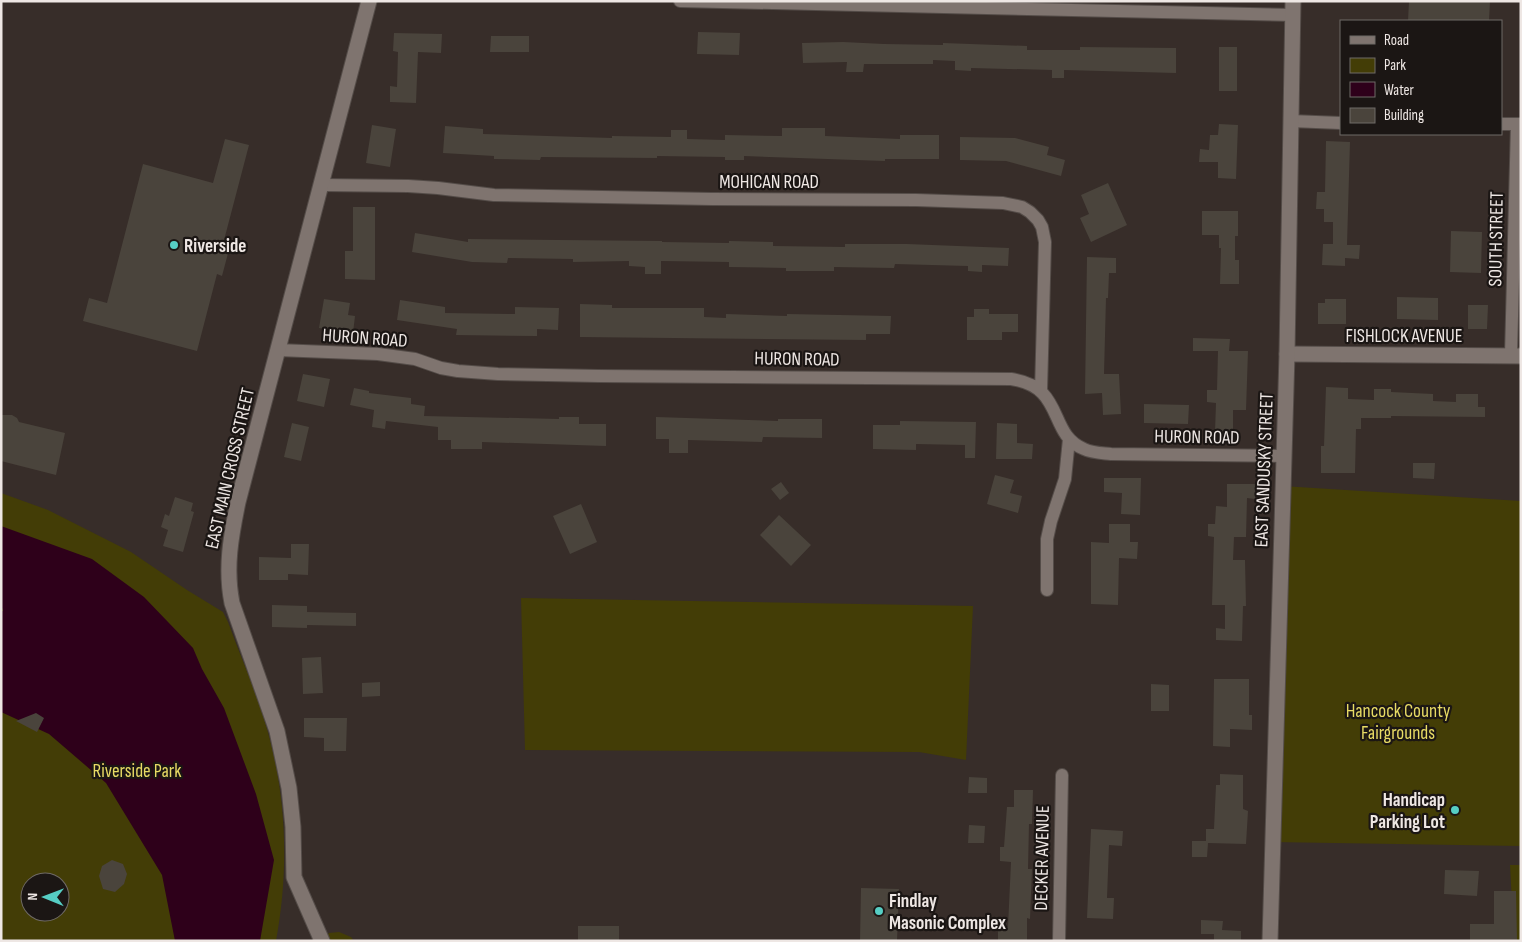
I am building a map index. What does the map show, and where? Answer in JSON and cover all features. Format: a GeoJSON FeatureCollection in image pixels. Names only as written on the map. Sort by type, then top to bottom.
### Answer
{"type":"FeatureCollection","features":[{"type":"Feature","properties":{"kind":"main road","name":"EAST MAIN CROSS STREET"},"geometry":{"type":"LineString","coordinates":[[322,941],[294,877],[293,827],[284,760],[272,712],[238,621],[228,584],[228,566],[232,530],[369,1]]}},
{"type":"Feature","properties":{"kind":"main road","name":"EAST SANDUSKY STREET"},"geometry":{"type":"LineString","coordinates":[[1270,941],[1287,354],[1293,8]]}},
{"type":"Feature","properties":{"kind":"main road","name":"FISHLOCK AVENUE"},"geometry":{"type":"LineString","coordinates":[[1287,354],[1516,355]]}},
{"type":"Feature","properties":{"kind":"street"},"geometry":{"type":"LineString","coordinates":[[680,1],[1293,8]]}},
{"type":"Feature","properties":{"kind":"street"},"geometry":{"type":"LineString","coordinates":[[1291,121],[1340,123]]}},
{"type":"Feature","properties":{"kind":"street"},"geometry":{"type":"LineString","coordinates":[[1502,124],[1519,124]]}},
{"type":"Feature","properties":{"kind":"street","name":"SOUTH STREET"},"geometry":{"type":"LineString","coordinates":[[1516,355],[1519,124]]}},
{"type":"Feature","properties":{"kind":"street","name":"MOHICAN ROAD"},"geometry":{"type":"LineString","coordinates":[[322,185],[428,188],[494,195],[712,200],[916,200],[1012,204],[1030,212],[1038,220],[1042,227],[1045,242],[1041,391]]}},
{"type":"Feature","properties":{"kind":"street","name":"HURON ROAD"},"geometry":{"type":"LineString","coordinates":[[278,350],[378,354],[415,359],[441,368],[458,371],[498,374],[1011,379],[1030,384],[1041,391]]}},
{"type":"Feature","properties":{"kind":"street"},"geometry":{"type":"LineString","coordinates":[[1041,391],[1069,439],[1065,479],[1046,540],[1047,590]]}},
{"type":"Feature","properties":{"kind":"street","name":"HURON ROAD"},"geometry":{"type":"LineString","coordinates":[[1069,439],[1083,449],[1111,454],[1283,456]]}},
{"type":"Feature","properties":{"kind":"street","name":"DECKER AVENUE"},"geometry":{"type":"LineString","coordinates":[[1059,941],[1062,775]]}},
{"type":"Feature","properties":{"kind":"green space","name":"Hancock County Fairgrounds"},"geometry":{"type":"Polygon","coordinates":[[[1282,486],[1521,501],[1521,846],[1272,842],[1282,486]]]}},
{"type":"Feature","properties":{"kind":"green space","name":"Riverside Park"},"geometry":{"type":"Polygon","coordinates":[[[1,493],[48,510],[131,552],[223,612],[259,702],[274,755],[279,781],[284,835],[284,861],[283,888],[276,941],[1,941],[1,493]]]}},
{"type":"Feature","properties":{"kind":"green space"},"geometry":{"type":"Polygon","coordinates":[[[521,598],[973,606],[966,760],[919,752],[525,750],[521,598]]]}},
{"type":"Feature","properties":{"kind":"green space"},"geometry":{"type":"Polygon","coordinates":[[[1510,865],[1521,865],[1521,941],[1514,941],[1510,865]]]}},
{"type":"Feature","properties":{"kind":"green space"},"geometry":{"type":"Polygon","coordinates":[[[339,932],[351,937],[354,941],[330,941],[327,935],[329,933],[339,932]]]}},
{"type":"Feature","properties":{"kind":"water"},"geometry":{"type":"Polygon","coordinates":[[[1,526],[92,559],[144,597],[193,648],[202,669],[224,708],[256,794],[274,860],[260,941],[175,941],[162,875],[106,783],[49,734],[1,712],[1,611],[3,611],[1,604],[1,526]]]}},
{"type":"Feature","properties":{"kind":"building"},"geometry":{"type":"Polygon","coordinates":[[[1409,1],[1490,1],[1489,20],[1408,20],[1409,1]]]}},
{"type":"Feature","properties":{"kind":"building"},"geometry":{"type":"Polygon","coordinates":[[[698,32],[740,33],[739,55],[697,54],[698,32]]]}},
{"type":"Feature","properties":{"kind":"building"},"geometry":{"type":"Polygon","coordinates":[[[394,33],[442,34],[441,53],[418,52],[416,103],[390,102],[390,86],[397,87],[398,52],[393,51],[394,33]]]}},
{"type":"Feature","properties":{"kind":"building"},"geometry":{"type":"Polygon","coordinates":[[[491,36],[529,36],[529,52],[490,52],[491,36]]]}},
{"type":"Feature","properties":{"kind":"building"},"geometry":{"type":"Polygon","coordinates":[[[843,42],[1027,46],[1027,50],[1080,50],[1080,47],[1176,48],[1176,73],[1064,70],[1064,78],[1052,78],[1052,70],[971,68],[971,71],[955,70],[955,61],[933,60],[933,64],[864,64],[863,72],[846,72],[847,62],[803,63],[802,43],[843,42]]]}},
{"type":"Feature","properties":{"kind":"building"},"geometry":{"type":"Polygon","coordinates":[[[1219,47],[1237,47],[1237,91],[1219,91],[1219,47]]]}},
{"type":"Feature","properties":{"kind":"building"},"geometry":{"type":"Polygon","coordinates":[[[1219,124],[1238,125],[1236,179],[1218,178],[1218,162],[1199,162],[1200,149],[1209,150],[1210,135],[1218,135],[1219,124]]]}},
{"type":"Feature","properties":{"kind":"building"},"geometry":{"type":"Polygon","coordinates":[[[372,125],[396,129],[390,167],[366,163],[372,125]]]}},
{"type":"Feature","properties":{"kind":"building"},"geometry":{"type":"Polygon","coordinates":[[[445,126],[483,129],[483,134],[612,138],[612,136],[671,137],[671,130],[687,130],[687,139],[725,140],[725,135],[782,136],[782,128],[825,128],[825,136],[900,139],[900,135],[939,135],[939,159],[885,159],[885,161],[744,156],[744,160],[725,160],[725,157],[657,156],[657,158],[541,157],[540,160],[494,159],[494,156],[443,153],[445,126]]]}},
{"type":"Feature","properties":{"kind":"building"},"geometry":{"type":"Polygon","coordinates":[[[960,137],[1015,138],[1049,147],[1047,155],[1065,160],[1061,176],[1006,161],[960,160],[960,137]]]}},
{"type":"Feature","properties":{"kind":"building","name":"Riverside"},"geometry":{"type":"Polygon","coordinates":[[[225,139],[249,145],[223,244],[230,246],[222,276],[217,274],[197,351],[83,321],[89,298],[107,303],[143,164],[213,183],[225,139]]]}},
{"type":"Feature","properties":{"kind":"building"},"geometry":{"type":"Polygon","coordinates":[[[1326,141],[1350,142],[1347,245],[1360,245],[1359,259],[1345,258],[1345,266],[1322,265],[1323,244],[1333,244],[1333,222],[1324,222],[1324,209],[1316,209],[1317,192],[1325,192],[1326,141]]]}},
{"type":"Feature","properties":{"kind":"building"},"geometry":{"type":"Polygon","coordinates":[[[1108,183],[1127,225],[1091,242],[1080,218],[1089,214],[1081,195],[1108,183]]]}},
{"type":"Feature","properties":{"kind":"building"},"geometry":{"type":"Polygon","coordinates":[[[353,207],[375,207],[375,280],[345,279],[345,251],[353,251],[353,207]]]}},
{"type":"Feature","properties":{"kind":"building"},"geometry":{"type":"Polygon","coordinates":[[[1202,211],[1238,211],[1238,236],[1235,236],[1235,260],[1239,260],[1239,284],[1220,284],[1221,248],[1219,248],[1219,235],[1202,235],[1202,211]]]}},
{"type":"Feature","properties":{"kind":"building"},"geometry":{"type":"Polygon","coordinates":[[[1451,231],[1482,232],[1481,273],[1450,272],[1451,231]]]}},
{"type":"Feature","properties":{"kind":"building"},"geometry":{"type":"Polygon","coordinates":[[[415,233],[468,242],[468,239],[729,243],[729,241],[773,242],[773,246],[845,247],[845,244],[907,244],[1009,248],[1008,266],[982,265],[982,272],[968,271],[968,266],[895,264],[894,268],[834,267],[834,271],[786,271],[786,268],[729,267],[729,262],[661,261],[661,274],[645,274],[645,267],[629,266],[629,261],[573,262],[573,259],[508,258],[507,263],[472,262],[412,252],[415,233]]]}},
{"type":"Feature","properties":{"kind":"building"},"geometry":{"type":"Polygon","coordinates":[[[1087,257],[1116,258],[1116,273],[1109,273],[1108,298],[1106,298],[1104,374],[1119,374],[1121,414],[1103,415],[1102,393],[1085,394],[1087,257]]]}},
{"type":"Feature","properties":{"kind":"building"},"geometry":{"type":"Polygon","coordinates":[[[1397,297],[1438,298],[1438,320],[1397,319],[1397,297]]]}},
{"type":"Feature","properties":{"kind":"building"},"geometry":{"type":"Polygon","coordinates":[[[324,299],[350,303],[348,315],[355,316],[353,333],[319,328],[324,299]]]}},
{"type":"Feature","properties":{"kind":"building"},"geometry":{"type":"Polygon","coordinates":[[[1325,299],[1346,299],[1346,324],[1318,324],[1318,303],[1325,303],[1325,299]]]}},
{"type":"Feature","properties":{"kind":"building"},"geometry":{"type":"Polygon","coordinates":[[[400,300],[445,307],[445,313],[515,314],[515,307],[559,308],[558,330],[537,329],[537,336],[456,335],[457,329],[397,320],[400,300]]]}},
{"type":"Feature","properties":{"kind":"building"},"geometry":{"type":"Polygon","coordinates":[[[580,304],[612,305],[612,308],[704,308],[704,317],[726,318],[726,314],[891,316],[890,334],[866,334],[866,340],[580,337],[580,304]]]}},
{"type":"Feature","properties":{"kind":"building"},"geometry":{"type":"Polygon","coordinates":[[[1468,305],[1488,305],[1487,329],[1468,329],[1468,305]]]}},
{"type":"Feature","properties":{"kind":"building"},"geometry":{"type":"Polygon","coordinates":[[[974,309],[989,309],[989,314],[1018,314],[1018,332],[1002,332],[1002,340],[967,340],[967,317],[974,317],[974,309]]]}},
{"type":"Feature","properties":{"kind":"building"},"geometry":{"type":"Polygon","coordinates":[[[1193,338],[1230,339],[1229,351],[1248,351],[1246,410],[1233,410],[1233,432],[1215,432],[1216,403],[1207,402],[1207,390],[1217,390],[1218,351],[1193,351],[1193,338]]]}},
{"type":"Feature","properties":{"kind":"building"},"geometry":{"type":"Polygon","coordinates":[[[303,374],[330,379],[324,407],[297,401],[303,374]]]}},
{"type":"Feature","properties":{"kind":"building"},"geometry":{"type":"Polygon","coordinates":[[[1326,387],[1348,388],[1348,399],[1374,400],[1374,389],[1391,389],[1391,392],[1433,394],[1433,401],[1456,402],[1456,394],[1478,394],[1478,407],[1485,407],[1485,417],[1391,416],[1391,418],[1361,418],[1361,429],[1356,429],[1355,473],[1321,473],[1321,446],[1324,446],[1326,387]]]}},
{"type":"Feature","properties":{"kind":"building"},"geometry":{"type":"Polygon","coordinates":[[[354,388],[369,391],[369,393],[411,398],[411,404],[425,406],[424,416],[559,419],[559,417],[579,417],[579,424],[606,424],[606,446],[482,442],[482,449],[451,449],[451,440],[438,440],[438,427],[386,421],[385,429],[372,427],[374,410],[350,405],[354,388]]]}},
{"type":"Feature","properties":{"kind":"building"},"geometry":{"type":"Polygon","coordinates":[[[1144,404],[1189,405],[1188,424],[1144,423],[1144,404]]]}},
{"type":"Feature","properties":{"kind":"building"},"geometry":{"type":"Polygon","coordinates":[[[1,415],[12,415],[19,422],[65,433],[56,475],[1,461],[1,415]]]}},
{"type":"Feature","properties":{"kind":"building"},"geometry":{"type":"Polygon","coordinates":[[[656,417],[778,421],[778,419],[822,419],[822,438],[763,437],[762,442],[688,440],[688,453],[669,453],[669,439],[656,439],[656,417]]]}},
{"type":"Feature","properties":{"kind":"building"},"geometry":{"type":"Polygon","coordinates":[[[900,421],[976,422],[975,458],[965,458],[965,445],[916,444],[916,450],[873,449],[873,425],[900,425],[900,421]]]}},
{"type":"Feature","properties":{"kind":"building"},"geometry":{"type":"Polygon","coordinates":[[[292,423],[309,427],[301,461],[284,457],[292,423]]]}},
{"type":"Feature","properties":{"kind":"building"},"geometry":{"type":"Polygon","coordinates":[[[997,423],[1017,424],[1017,443],[1033,444],[1032,459],[996,459],[997,423]]]}},
{"type":"Feature","properties":{"kind":"building"},"geometry":{"type":"Polygon","coordinates":[[[1413,463],[1435,463],[1434,479],[1413,478],[1413,463]]]}},
{"type":"Feature","properties":{"kind":"building"},"geometry":{"type":"Polygon","coordinates":[[[995,475],[1014,480],[1010,493],[1022,496],[1018,513],[987,504],[995,475]]]}},
{"type":"Feature","properties":{"kind":"building"},"geometry":{"type":"Polygon","coordinates":[[[1104,478],[1141,478],[1140,515],[1121,514],[1122,493],[1104,492],[1104,478]]]}},
{"type":"Feature","properties":{"kind":"building"},"geometry":{"type":"Polygon","coordinates":[[[781,482],[789,493],[780,500],[771,489],[781,482]]]}},
{"type":"Feature","properties":{"kind":"building"},"geometry":{"type":"Polygon","coordinates":[[[1227,484],[1255,484],[1255,499],[1247,498],[1246,537],[1234,537],[1233,560],[1245,560],[1246,606],[1243,606],[1242,641],[1216,640],[1216,628],[1225,629],[1225,605],[1212,605],[1214,537],[1208,536],[1208,524],[1215,524],[1216,506],[1227,507],[1227,484]]]}},
{"type":"Feature","properties":{"kind":"building"},"geometry":{"type":"Polygon","coordinates":[[[175,497],[193,503],[191,511],[194,512],[183,552],[163,546],[168,530],[161,527],[165,514],[169,516],[175,497]]]}},
{"type":"Feature","properties":{"kind":"building"},"geometry":{"type":"Polygon","coordinates":[[[581,504],[597,542],[570,554],[553,516],[581,504]]]}},
{"type":"Feature","properties":{"kind":"building"},"geometry":{"type":"Polygon","coordinates":[[[779,515],[811,545],[791,566],[760,535],[779,515]]]}},
{"type":"Feature","properties":{"kind":"building"},"geometry":{"type":"Polygon","coordinates":[[[1109,524],[1130,524],[1130,542],[1138,542],[1137,559],[1119,558],[1118,605],[1091,604],[1091,542],[1109,543],[1109,524]]]}},
{"type":"Feature","properties":{"kind":"building"},"geometry":{"type":"Polygon","coordinates":[[[291,544],[309,544],[308,575],[288,574],[288,580],[259,580],[259,557],[291,558],[291,544]]]}},
{"type":"Feature","properties":{"kind":"building"},"geometry":{"type":"Polygon","coordinates":[[[272,605],[307,606],[307,612],[356,613],[356,626],[307,625],[307,628],[272,627],[272,605]]]}},
{"type":"Feature","properties":{"kind":"building"},"geometry":{"type":"Polygon","coordinates":[[[321,657],[323,693],[303,694],[302,658],[321,657]]]}},
{"type":"Feature","properties":{"kind":"building"},"geometry":{"type":"Polygon","coordinates":[[[1214,679],[1249,679],[1249,715],[1252,715],[1252,730],[1230,729],[1230,747],[1213,746],[1214,679]]]}},
{"type":"Feature","properties":{"kind":"building"},"geometry":{"type":"Polygon","coordinates":[[[380,682],[380,696],[362,697],[362,683],[380,682]]]}},
{"type":"Feature","properties":{"kind":"building"},"geometry":{"type":"Polygon","coordinates":[[[1151,684],[1169,685],[1169,711],[1151,711],[1151,684]]]}},
{"type":"Feature","properties":{"kind":"building"},"geometry":{"type":"Polygon","coordinates":[[[36,713],[44,718],[37,732],[16,721],[36,713]]]}},
{"type":"Feature","properties":{"kind":"building"},"geometry":{"type":"Polygon","coordinates":[[[304,718],[347,718],[346,751],[324,751],[324,738],[304,737],[304,718]]]}},
{"type":"Feature","properties":{"kind":"building"},"geometry":{"type":"Polygon","coordinates":[[[1220,774],[1243,775],[1243,809],[1248,811],[1246,844],[1208,843],[1207,857],[1192,857],[1192,841],[1206,841],[1206,829],[1214,829],[1216,785],[1220,785],[1220,774]]]}},
{"type":"Feature","properties":{"kind":"building"},"geometry":{"type":"Polygon","coordinates":[[[969,777],[987,778],[987,793],[968,793],[969,777]]]}},
{"type":"Feature","properties":{"kind":"building"},"geometry":{"type":"Polygon","coordinates":[[[1014,790],[1033,790],[1032,824],[1029,824],[1028,869],[1032,869],[1030,919],[1027,918],[1027,941],[998,941],[998,927],[1008,927],[1011,862],[1000,861],[1000,847],[1004,847],[1007,807],[1014,807],[1014,790]]]}},
{"type":"Feature","properties":{"kind":"building"},"geometry":{"type":"Polygon","coordinates":[[[969,825],[985,826],[984,843],[968,843],[969,825]]]}},
{"type":"Feature","properties":{"kind":"building"},"geometry":{"type":"Polygon","coordinates":[[[1091,829],[1123,831],[1122,846],[1109,845],[1107,898],[1114,898],[1113,919],[1087,918],[1091,829]]]}},
{"type":"Feature","properties":{"kind":"building"},"geometry":{"type":"Polygon","coordinates":[[[112,860],[123,864],[127,874],[124,884],[115,892],[103,889],[99,876],[102,866],[112,860]]]}},
{"type":"Feature","properties":{"kind":"building"},"geometry":{"type":"Polygon","coordinates":[[[1445,870],[1479,871],[1477,896],[1444,894],[1445,870]]]}},
{"type":"Feature","properties":{"kind":"building","name":"Findlay Masonic Complex"},"geometry":{"type":"Polygon","coordinates":[[[861,888],[899,889],[897,941],[860,941],[861,888]]]}},
{"type":"Feature","properties":{"kind":"building"},"geometry":{"type":"Polygon","coordinates":[[[1494,891],[1516,891],[1517,941],[1470,941],[1470,924],[1494,924],[1494,891]]]}},
{"type":"Feature","properties":{"kind":"building"},"geometry":{"type":"Polygon","coordinates":[[[1201,920],[1223,921],[1222,930],[1241,931],[1241,941],[1214,941],[1214,934],[1201,934],[1201,920]]]}},
{"type":"Feature","properties":{"kind":"building"},"geometry":{"type":"Polygon","coordinates":[[[578,926],[619,926],[619,941],[578,941],[578,926]]]}},
{"type":"Feature","properties":{"kind":"place","name":"Riverside"},"geometry":{"type":"Point","coordinates":[174,245]}},
{"type":"Feature","properties":{"kind":"place","name":"Handicap Parking Lot"},"geometry":{"type":"Point","coordinates":[1455,810]}},
{"type":"Feature","properties":{"kind":"place","name":"Findlay Masonic Complex"},"geometry":{"type":"Point","coordinates":[879,911]}}]}
